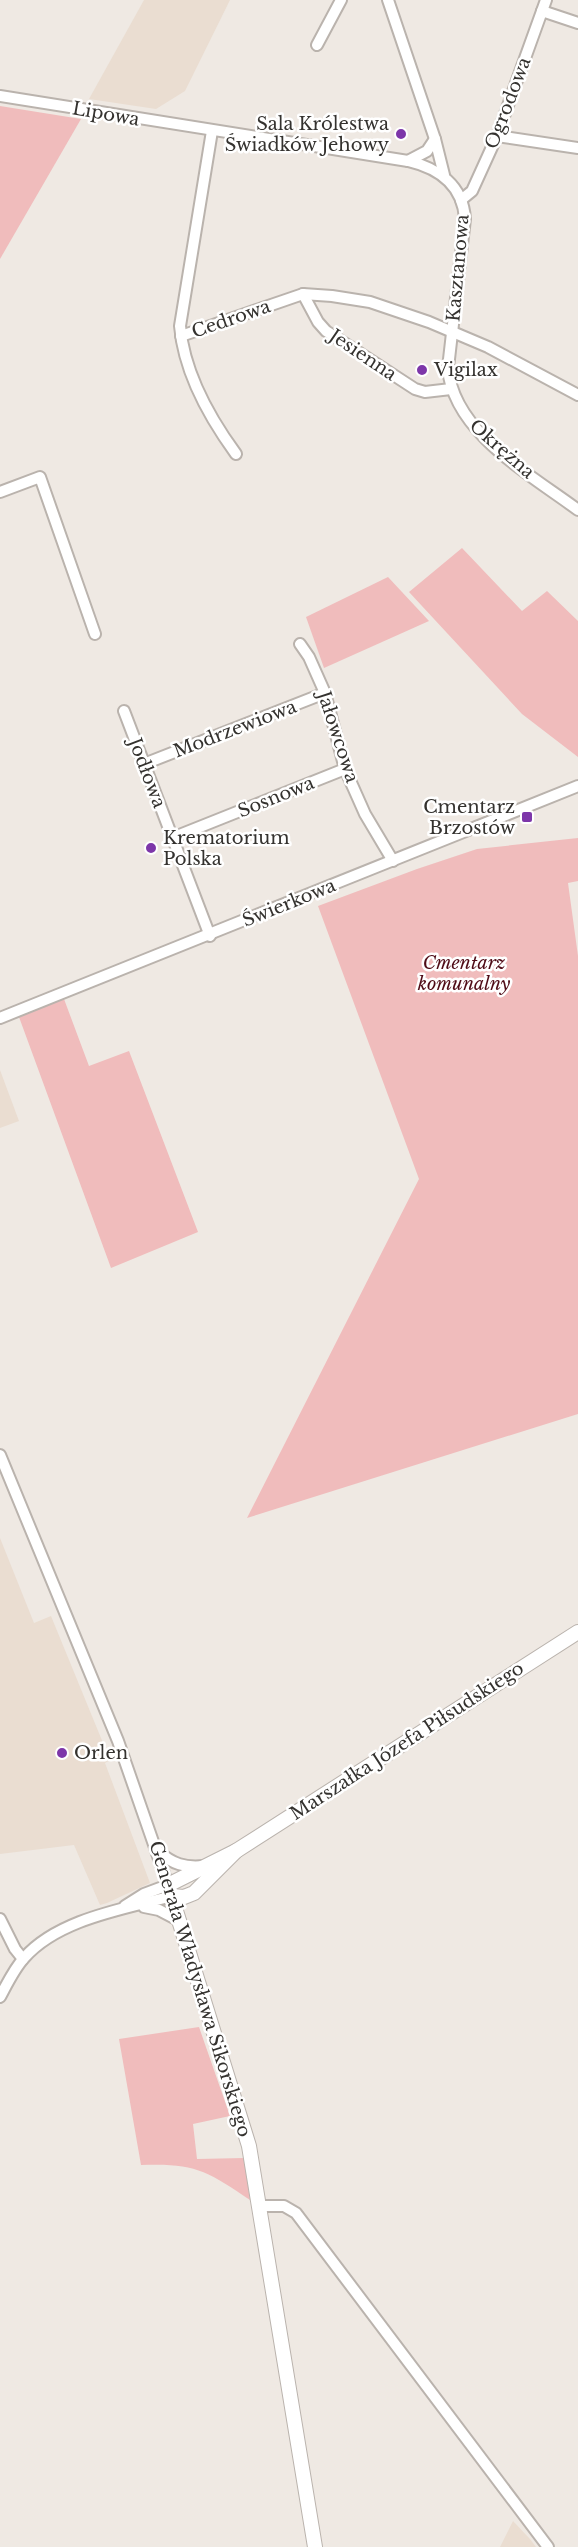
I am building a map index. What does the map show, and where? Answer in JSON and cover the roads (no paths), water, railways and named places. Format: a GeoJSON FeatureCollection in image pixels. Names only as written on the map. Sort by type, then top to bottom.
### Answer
{"type":"FeatureCollection","features":[{"type":"Feature","properties":{"kind":"main road","name":"Marszałka Józefa Piłsudskiego"},"geometry":{"type":"LineString","coordinates":[[236,1851],[194,1893],[184,1897],[170,1890],[207,1865],[236,1851],[578,1632]]}},
{"type":"Feature","properties":{"kind":"main road","name":"Generała Władysława Sikorskiego"},"geometry":{"type":"LineString","coordinates":[[170,1890],[246,2136],[260,2206],[315,2547]]}},
{"type":"Feature","properties":{"kind":"street"},"geometry":{"type":"LineString","coordinates":[[317,45],[341,0]]}},
{"type":"Feature","properties":{"kind":"street","name":"Kasztanowa"},"geometry":{"type":"LineString","coordinates":[[387,0],[435,139],[444,175],[461,200],[465,219],[453,333]]}},
{"type":"Feature","properties":{"kind":"street"},"geometry":{"type":"LineString","coordinates":[[544,5],[578,23]]}},
{"type":"Feature","properties":{"kind":"street","name":"Ogrodowa"},"geometry":{"type":"LineString","coordinates":[[461,200],[472,191],[496,136],[544,5]]}},
{"type":"Feature","properties":{"kind":"street","name":"Lipowa"},"geometry":{"type":"LineString","coordinates":[[0,96],[408,161],[424,165],[444,175]]}},
{"type":"Feature","properties":{"kind":"street"},"geometry":{"type":"LineString","coordinates":[[181,336],[180,318],[212,131]]}},
{"type":"Feature","properties":{"kind":"street"},"geometry":{"type":"LineString","coordinates":[[496,136],[578,148]]}},
{"type":"Feature","properties":{"kind":"street"},"geometry":{"type":"LineString","coordinates":[[408,161],[426,151],[435,139]]}},
{"type":"Feature","properties":{"kind":"street"},"geometry":{"type":"LineString","coordinates":[[303,294],[318,294],[370,303],[407,313],[531,369],[578,395]]}},
{"type":"Feature","properties":{"kind":"street","name":"Cedrowa"},"geometry":{"type":"LineString","coordinates":[[236,454],[204,404],[187,362],[181,336],[303,294]]}},
{"type":"Feature","properties":{"kind":"street","name":"Jesienna"},"geometry":{"type":"LineString","coordinates":[[303,294],[318,322],[326,331],[415,389],[425,392],[451,389]]}},
{"type":"Feature","properties":{"kind":"street","name":"Okrężna"},"geometry":{"type":"LineString","coordinates":[[453,333],[448,368],[451,389],[459,406],[482,435],[509,459],[578,510]]}},
{"type":"Feature","properties":{"kind":"street"},"geometry":{"type":"LineString","coordinates":[[0,492],[40,477],[95,634]]}},
{"type":"Feature","properties":{"kind":"street","name":"Jałowcowa"},"geometry":{"type":"LineString","coordinates":[[300,644],[309,657],[326,693],[333,731],[345,769],[366,814],[393,861]]}},
{"type":"Feature","properties":{"kind":"street","name":"Modrzewiowa"},"geometry":{"type":"LineString","coordinates":[[144,764],[326,693]]}},
{"type":"Feature","properties":{"kind":"street","name":"Jodłowa"},"geometry":{"type":"LineString","coordinates":[[124,711],[210,936]]}},
{"type":"Feature","properties":{"kind":"street","name":"Sosnowa"},"geometry":{"type":"LineString","coordinates":[[172,838],[345,769]]}},
{"type":"Feature","properties":{"kind":"street","name":"Świerkowa"},"geometry":{"type":"LineString","coordinates":[[0,1018],[210,936],[578,786]]}},
{"type":"Feature","properties":{"kind":"street","name":"Generała Władysława Sikorskiego"},"geometry":{"type":"LineString","coordinates":[[0,1455],[118,1741],[170,1890]]}},
{"type":"Feature","properties":{"kind":"street"},"geometry":{"type":"LineString","coordinates":[[156,1849],[165,1858],[179,1865],[207,1865]]}},
{"type":"Feature","properties":{"kind":"street"},"geometry":{"type":"LineString","coordinates":[[138,1906],[170,1890]]}},
{"type":"Feature","properties":{"kind":"street"},"geometry":{"type":"LineString","coordinates":[[0,1997],[23,1959],[33,1948],[59,1931],[125,1906],[144,1894],[170,1890]]}},
{"type":"Feature","properties":{"kind":"street"},"geometry":{"type":"LineString","coordinates":[[125,1906],[159,1910],[180,1921]]}},
{"type":"Feature","properties":{"kind":"street"},"geometry":{"type":"LineString","coordinates":[[0,1919],[4,1936],[23,1959]]}},
{"type":"Feature","properties":{"kind":"street"},"geometry":{"type":"LineString","coordinates":[[260,2206],[284,2206],[296,2213],[548,2547]]}},
{"type":"Feature","properties":{"kind":"place","name":"Sala Królestwa Świadków Jehowy"},"geometry":{"type":"Point","coordinates":[401,134]}},
{"type":"Feature","properties":{"kind":"place","name":"Vigilax"},"geometry":{"type":"Point","coordinates":[422,370]}},
{"type":"Feature","properties":{"kind":"place","name":"Cmentarz Brzostów"},"geometry":{"type":"Point","coordinates":[527,817]}},
{"type":"Feature","properties":{"kind":"place","name":"Krematorium Polska"},"geometry":{"type":"Point","coordinates":[151,848]}},
{"type":"Feature","properties":{"kind":"place","name":"Orlen"},"geometry":{"type":"Point","coordinates":[62,1753]}},
{"type":"Feature","properties":{"kind":"park label","name":"Cmentarz komunalny"},"geometry":{"type":"Point","coordinates":[464,973]}}]}
